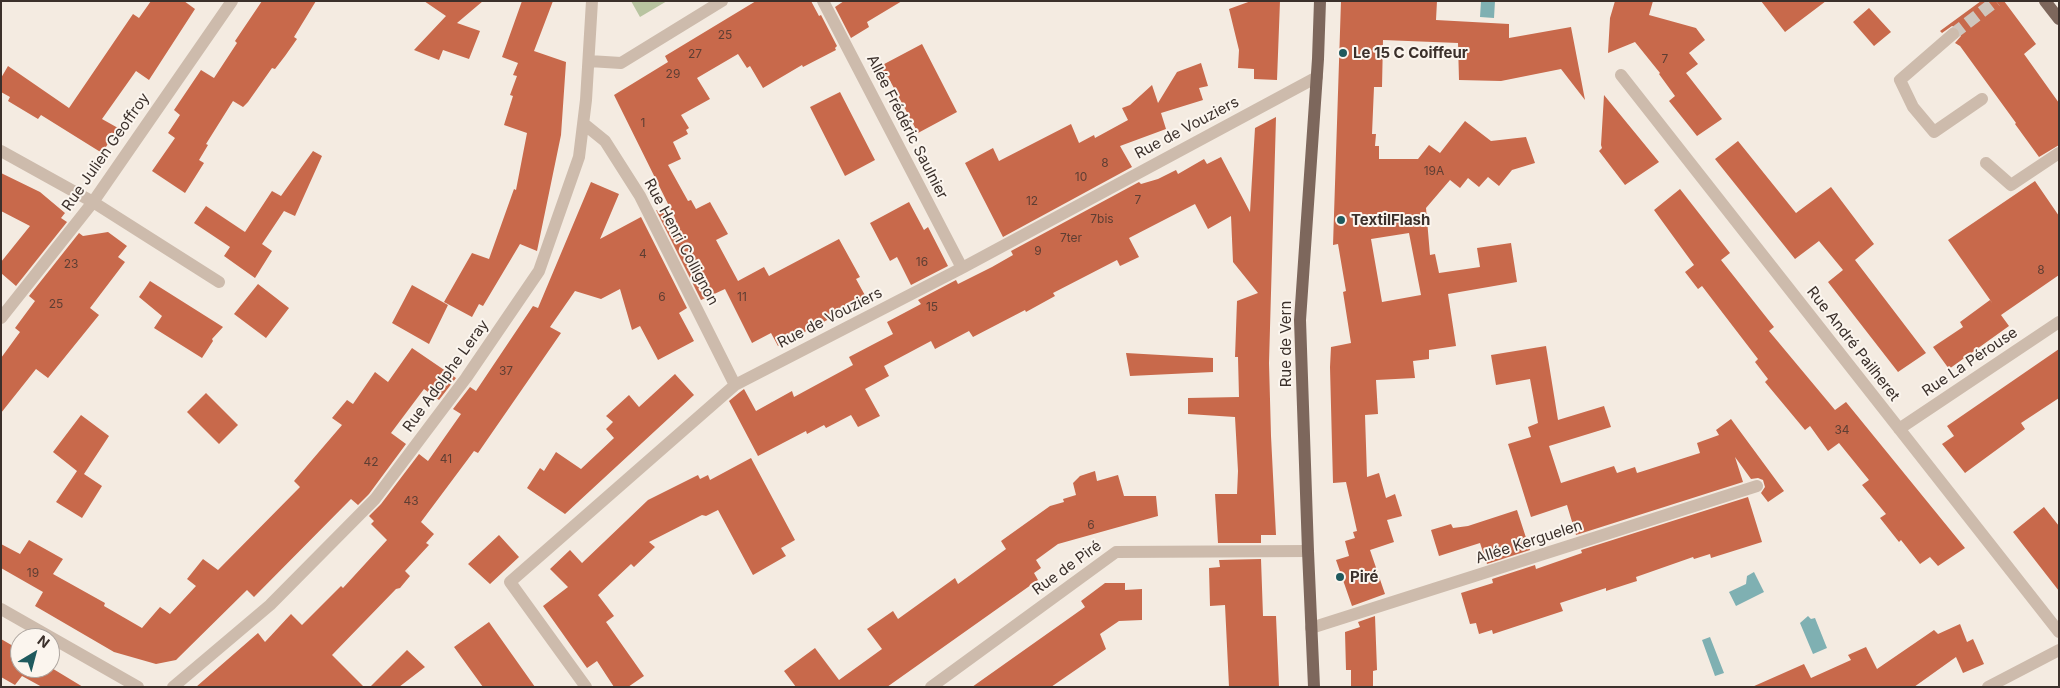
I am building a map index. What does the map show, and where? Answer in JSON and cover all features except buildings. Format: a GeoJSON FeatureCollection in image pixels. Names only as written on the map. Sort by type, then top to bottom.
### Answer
{"type":"FeatureCollection","features":[{"type":"Feature","properties":{"kind":"main road","name":"Rue de Vern"},"geometry":{"type":"LineString","coordinates":[[1314,687],[1300,320],[1317,77],[1320,1]]}},
{"type":"Feature","properties":{"kind":"main road"},"geometry":{"type":"LineString","coordinates":[[2045,1],[2059,19]]}},
{"type":"Feature","properties":{"kind":"street","name":"Rue Julien Geoffroy"},"geometry":{"type":"LineString","coordinates":[[1,318],[93,202],[232,1]]}},
{"type":"Feature","properties":{"kind":"street","name":"Rue Adolphe Leray"},"geometry":{"type":"LineString","coordinates":[[173,687],[270,605],[348,528],[395,474],[466,378],[539,271],[579,157],[584,124],[592,1]]}},
{"type":"Feature","properties":{"kind":"street"},"geometry":{"type":"LineString","coordinates":[[589,61],[621,63],[722,1]]}},
{"type":"Feature","properties":{"kind":"street","name":"Allée Frédéric Saulnier"},"geometry":{"type":"LineString","coordinates":[[823,1],[962,268]]}},
{"type":"Feature","properties":{"kind":"street"},"geometry":{"type":"LineString","coordinates":[[1953,34],[1900,80],[1913,107],[1934,132],[1982,99]]}},
{"type":"Feature","properties":{"kind":"street","name":"Rue André Pailheret"},"geometry":{"type":"LineString","coordinates":[[1621,75],[2059,632]]}},
{"type":"Feature","properties":{"kind":"street","name":"Rue de Vouziers"},"geometry":{"type":"LineString","coordinates":[[586,687],[510,582],[734,385],[962,268],[1317,77]]}},
{"type":"Feature","properties":{"kind":"street","name":"Rue Henri Collignon"},"geometry":{"type":"LineString","coordinates":[[584,124],[605,141],[640,196],[734,385]]}},
{"type":"Feature","properties":{"kind":"street"},"geometry":{"type":"LineString","coordinates":[[1,150],[93,202],[219,282]]}},
{"type":"Feature","properties":{"kind":"street"},"geometry":{"type":"LineString","coordinates":[[1986,163],[2011,186],[2059,153]]}},
{"type":"Feature","properties":{"kind":"street","name":"Rue La Pérouse"},"geometry":{"type":"LineString","coordinates":[[1899,429],[2059,322]]}},
{"type":"Feature","properties":{"kind":"street","name":"Allée Kerguelen"},"geometry":{"type":"LineString","coordinates":[[1311,628],[1757,486]]}},
{"type":"Feature","properties":{"kind":"street","name":"Rue de Piré"},"geometry":{"type":"LineString","coordinates":[[931,687],[1116,552],[1308,552]]}},
{"type":"Feature","properties":{"kind":"street"},"geometry":{"type":"LineString","coordinates":[[1,609],[138,687]]}},
{"type":"Feature","properties":{"kind":"street"},"geometry":{"type":"LineString","coordinates":[[1988,687],[2059,650]]}},
{"type":"Feature","properties":{"kind":"green space"},"geometry":{"type":"Polygon","coordinates":[[[631,1],[667,1],[640,17],[631,1]]]}},
{"type":"Feature","properties":{"kind":"water"},"geometry":{"type":"Polygon","coordinates":[[[1481,1],[1495,1],[1494,18],[1480,17],[1481,1]]]}},
{"type":"Feature","properties":{"kind":"water"},"geometry":{"type":"Polygon","coordinates":[[[1754,572],[1764,592],[1736,606],[1729,592],[1746,584],[1747,576],[1754,572]]]}},
{"type":"Feature","properties":{"kind":"water"},"geometry":{"type":"Polygon","coordinates":[[[1808,616],[1811,619],[1815,618],[1827,648],[1813,654],[1800,623],[1808,616]]]}},
{"type":"Feature","properties":{"kind":"water"},"geometry":{"type":"Polygon","coordinates":[[[1710,637],[1724,673],[1715,676],[1702,640],[1710,637]]]}},
{"type":"Feature","properties":{"kind":"tunnel"},"geometry":{"type":"LineString","coordinates":[[1953,34],[1996,1]]}},
{"type":"Feature","properties":{"kind":"place","name":"Le 15 C Coiffeur"},"geometry":{"type":"Point","coordinates":[1343,53]}},
{"type":"Feature","properties":{"kind":"place","name":"TextilFlash"},"geometry":{"type":"Point","coordinates":[1341,220]}},
{"type":"Feature","properties":{"kind":"place","name":"Piré"},"geometry":{"type":"Point","coordinates":[1340,577]}}]}
